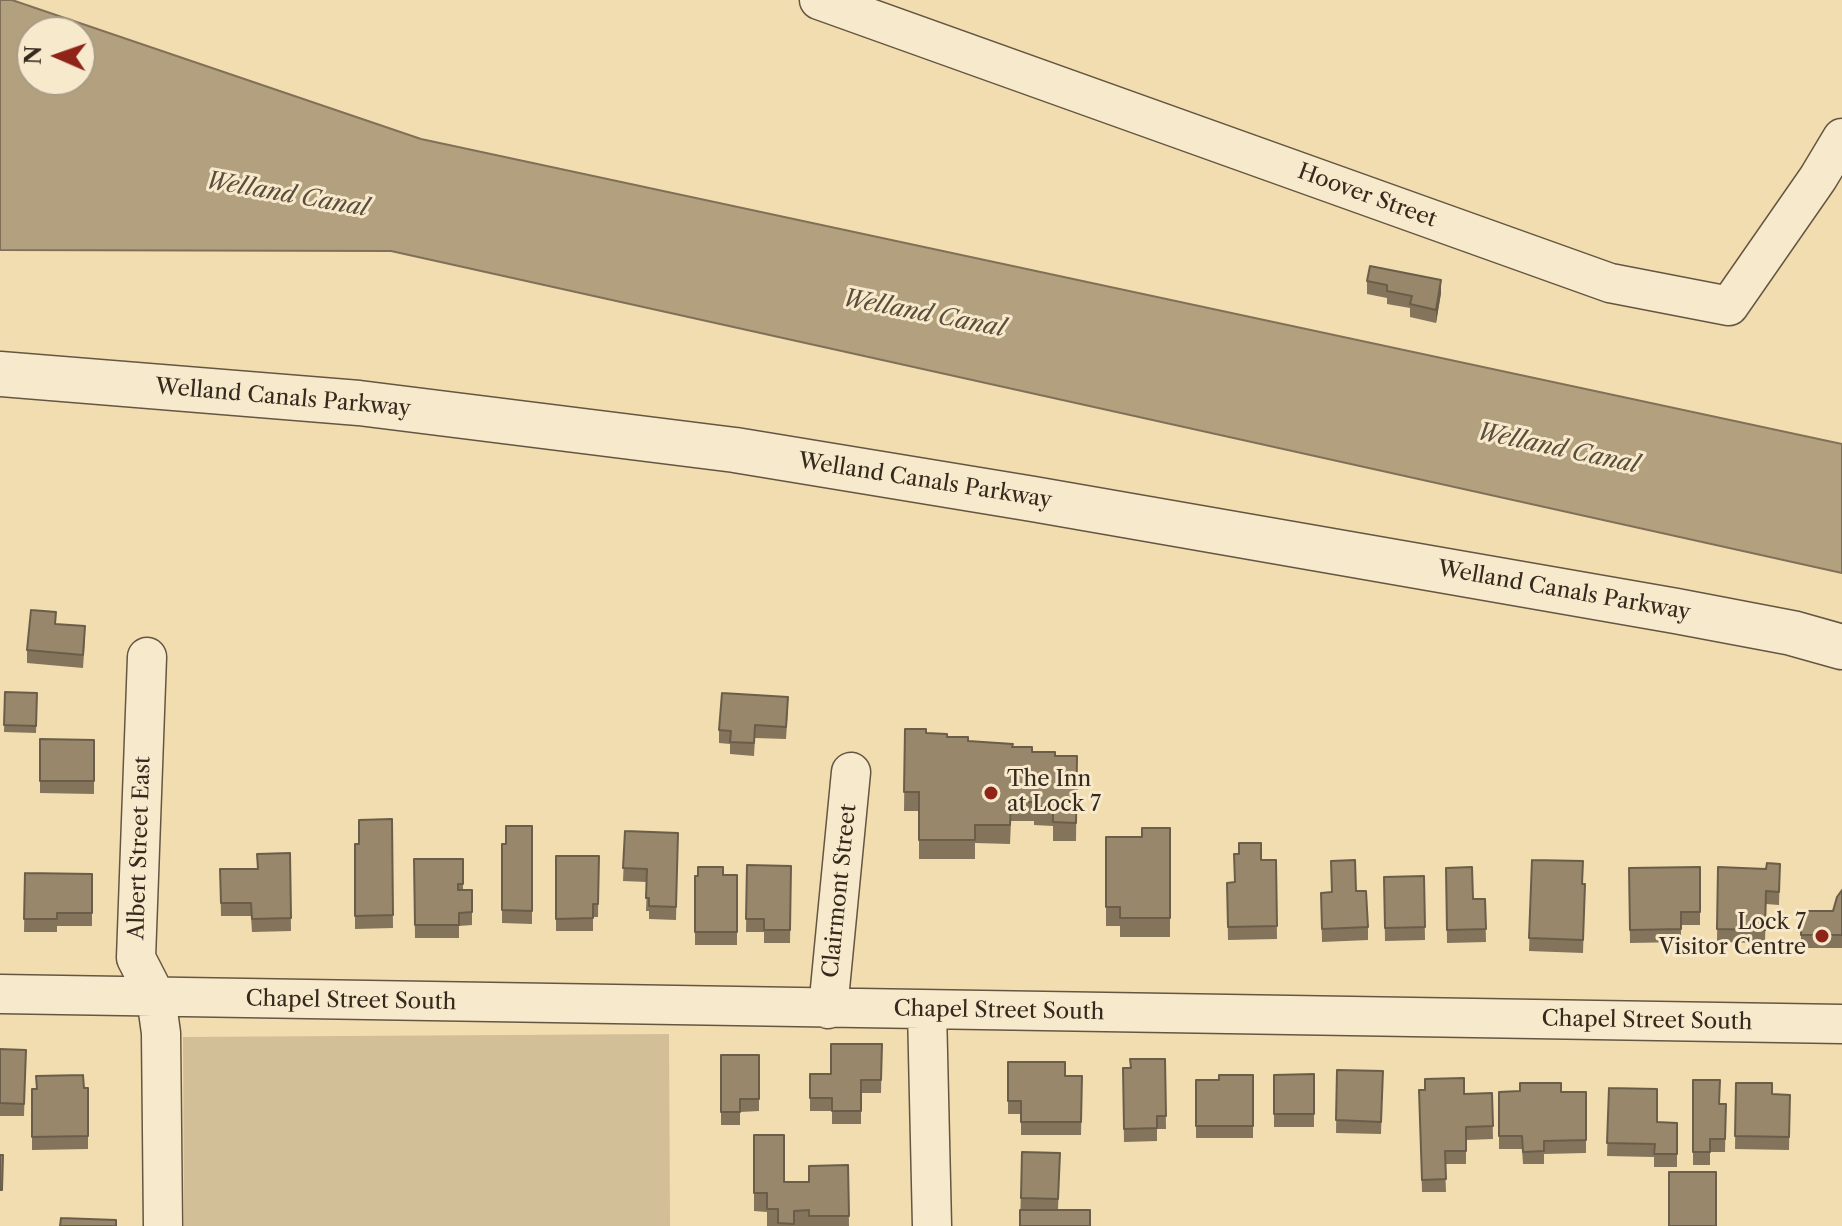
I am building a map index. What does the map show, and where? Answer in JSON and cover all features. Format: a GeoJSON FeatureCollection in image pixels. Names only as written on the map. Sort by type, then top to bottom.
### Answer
{"type":"FeatureCollection","features":[{"type":"Feature","properties":{"kind":"street","name":"Hoover Street"},"geometry":{"type":"LineString","coordinates":[[819,0],[1610,283],[1729,306],[1818,178],[1842,138]]}},
{"type":"Feature","properties":{"kind":"street","name":"Welland Canals Parkway"},"geometry":{"type":"LineString","coordinates":[[0,374],[359,403],[735,450],[1645,605],[1792,633],[1842,647]]}},
{"type":"Feature","properties":{"kind":"street","name":"Albert Street East"},"geometry":{"type":"LineString","coordinates":[[147,657],[136,958],[156,997],[161,1033],[163,1226]]}},
{"type":"Feature","properties":{"kind":"street","name":"Clairmont Street"},"geometry":{"type":"LineString","coordinates":[[828,1009],[851,772]]}},
{"type":"Feature","properties":{"kind":"street","name":"Chapel Street South"},"geometry":{"type":"LineString","coordinates":[[0,994],[1842,1024]]}},
{"type":"Feature","properties":{"kind":"street"},"geometry":{"type":"LineString","coordinates":[[927,1010],[932,1226]]}},
{"type":"Feature","properties":{"kind":"shaded area"},"geometry":{"type":"Polygon","coordinates":[[[669,1034],[670,1226],[184,1226],[183,1037],[669,1034]]]}},
{"type":"Feature","properties":{"kind":"water","name":"Welland Canal"},"geometry":{"type":"Polygon","coordinates":[[[0,0],[12,0],[59,16],[16,16],[16,96],[96,96],[96,29],[421,139],[1842,444],[1842,573],[391,251],[0,250],[0,0]]]}},
{"type":"Feature","properties":{"kind":"building"},"geometry":{"type":"Polygon","coordinates":[[[1370,266],[1441,280],[1436,310],[1410,304],[1412,296],[1387,291],[1387,285],[1367,281],[1370,266]]]}},
{"type":"Feature","properties":{"kind":"building"},"geometry":{"type":"Polygon","coordinates":[[[31,610],[56,612],[55,624],[85,626],[83,655],[27,650],[31,610]]]}},
{"type":"Feature","properties":{"kind":"building"},"geometry":{"type":"Polygon","coordinates":[[[5,692],[37,693],[36,726],[4,725],[5,692]]]}},
{"type":"Feature","properties":{"kind":"building"},"geometry":{"type":"Polygon","coordinates":[[[722,693],[788,697],[786,727],[755,725],[754,743],[730,742],[731,731],[719,730],[722,693]]]}},
{"type":"Feature","properties":{"kind":"building","name":"The Inn at Lock 7"},"geometry":{"type":"Polygon","coordinates":[[[905,729],[926,729],[926,733],[947,734],[947,737],[968,737],[968,741],[1032,747],[1032,752],[1055,752],[1055,756],[1077,756],[1076,823],[1053,822],[1053,807],[1034,806],[1034,802],[1011,802],[1010,825],[975,825],[975,840],[919,840],[919,792],[904,792],[905,729]]]}},
{"type":"Feature","properties":{"kind":"building"},"geometry":{"type":"Polygon","coordinates":[[[40,739],[94,740],[94,781],[40,781],[40,739]]]}},
{"type":"Feature","properties":{"kind":"building"},"geometry":{"type":"Polygon","coordinates":[[[392,819],[393,915],[355,916],[355,844],[359,844],[359,820],[392,819]]]}},
{"type":"Feature","properties":{"kind":"building"},"geometry":{"type":"Polygon","coordinates":[[[506,826],[532,826],[532,911],[502,910],[502,844],[506,844],[506,826]]]}},
{"type":"Feature","properties":{"kind":"building"},"geometry":{"type":"Polygon","coordinates":[[[1142,828],[1170,828],[1170,918],[1120,918],[1120,907],[1106,907],[1106,837],[1142,837],[1142,828]]]}},
{"type":"Feature","properties":{"kind":"building"},"geometry":{"type":"Polygon","coordinates":[[[625,831],[678,833],[676,907],[649,906],[649,898],[646,898],[647,869],[623,868],[625,831]]]}},
{"type":"Feature","properties":{"kind":"building"},"geometry":{"type":"Polygon","coordinates":[[[1239,843],[1261,843],[1261,860],[1276,860],[1277,926],[1228,927],[1227,883],[1235,882],[1234,854],[1239,854],[1239,843]]]}},
{"type":"Feature","properties":{"kind":"building"},"geometry":{"type":"Polygon","coordinates":[[[290,853],[291,918],[252,919],[251,903],[221,903],[220,869],[258,869],[257,854],[290,853]]]}},
{"type":"Feature","properties":{"kind":"building"},"geometry":{"type":"Polygon","coordinates":[[[556,856],[599,856],[598,904],[593,904],[593,918],[556,919],[556,856]]]}},
{"type":"Feature","properties":{"kind":"building"},"geometry":{"type":"Polygon","coordinates":[[[414,859],[463,859],[463,884],[458,884],[458,890],[472,890],[472,912],[459,913],[459,925],[415,925],[414,859]]]}},
{"type":"Feature","properties":{"kind":"building"},"geometry":{"type":"Polygon","coordinates":[[[1355,860],[1356,891],[1366,891],[1368,927],[1322,929],[1321,893],[1332,892],[1331,861],[1355,860]]]}},
{"type":"Feature","properties":{"kind":"building"},"geometry":{"type":"Polygon","coordinates":[[[1532,860],[1583,861],[1583,940],[1529,938],[1532,860]]]}},
{"type":"Feature","properties":{"kind":"building"},"geometry":{"type":"Polygon","coordinates":[[[1767,863],[1780,864],[1779,892],[1766,891],[1765,930],[1717,929],[1718,867],[1766,869],[1767,863]]]}},
{"type":"Feature","properties":{"kind":"building"},"geometry":{"type":"Polygon","coordinates":[[[747,865],[791,866],[790,930],[764,930],[764,919],[746,919],[747,865]]]}},
{"type":"Feature","properties":{"kind":"building"},"geometry":{"type":"Polygon","coordinates":[[[698,867],[723,867],[723,875],[737,875],[737,932],[695,932],[695,876],[698,876],[698,867]]]}},
{"type":"Feature","properties":{"kind":"building"},"geometry":{"type":"Polygon","coordinates":[[[1472,867],[1473,899],[1485,899],[1486,929],[1447,930],[1446,868],[1472,867]]]}},
{"type":"Feature","properties":{"kind":"building"},"geometry":{"type":"Polygon","coordinates":[[[1700,867],[1700,912],[1681,912],[1681,929],[1630,930],[1629,868],[1700,867]]]}},
{"type":"Feature","properties":{"kind":"building"},"geometry":{"type":"Polygon","coordinates":[[[25,873],[92,874],[92,913],[57,913],[57,919],[24,919],[25,873]]]}},
{"type":"Feature","properties":{"kind":"building"},"geometry":{"type":"Polygon","coordinates":[[[1424,876],[1425,927],[1385,928],[1384,877],[1424,876]]]}},
{"type":"Feature","properties":{"kind":"building"},"geometry":{"type":"Polygon","coordinates":[[[1842,890],[1842,935],[1801,935],[1801,911],[1833,911],[1842,890]]]}},
{"type":"Feature","properties":{"kind":"building"},"geometry":{"type":"Polygon","coordinates":[[[831,1044],[882,1044],[881,1080],[861,1080],[861,1111],[832,1111],[832,1098],[810,1098],[810,1074],[831,1074],[831,1044]]]}},
{"type":"Feature","properties":{"kind":"building"},"geometry":{"type":"Polygon","coordinates":[[[0,1049],[26,1050],[24,1104],[0,1103],[0,1049]]]}},
{"type":"Feature","properties":{"kind":"building"},"geometry":{"type":"Polygon","coordinates":[[[721,1055],[759,1055],[759,1099],[740,1099],[740,1112],[721,1112],[721,1055]]]}},
{"type":"Feature","properties":{"kind":"building"},"geometry":{"type":"Polygon","coordinates":[[[1130,1059],[1165,1059],[1166,1116],[1157,1116],[1157,1128],[1124,1129],[1123,1068],[1131,1068],[1130,1059]]]}},
{"type":"Feature","properties":{"kind":"building"},"geometry":{"type":"Polygon","coordinates":[[[1008,1062],[1065,1062],[1065,1076],[1082,1076],[1081,1122],[1021,1122],[1021,1101],[1008,1101],[1008,1062]]]}},
{"type":"Feature","properties":{"kind":"building"},"geometry":{"type":"Polygon","coordinates":[[[1337,1070],[1383,1071],[1381,1122],[1336,1120],[1337,1070]]]}},
{"type":"Feature","properties":{"kind":"building"},"geometry":{"type":"Polygon","coordinates":[[[1314,1074],[1314,1114],[1274,1114],[1274,1075],[1314,1074]]]}},
{"type":"Feature","properties":{"kind":"building"},"geometry":{"type":"Polygon","coordinates":[[[83,1075],[84,1088],[88,1088],[88,1136],[32,1137],[32,1089],[37,1089],[36,1076],[83,1075]]]}},
{"type":"Feature","properties":{"kind":"building"},"geometry":{"type":"Polygon","coordinates":[[[1219,1075],[1253,1075],[1253,1126],[1196,1126],[1196,1080],[1219,1080],[1219,1075]]]}},
{"type":"Feature","properties":{"kind":"building"},"geometry":{"type":"Polygon","coordinates":[[[1464,1078],[1464,1094],[1492,1093],[1493,1126],[1466,1127],[1466,1151],[1445,1151],[1446,1179],[1422,1180],[1419,1090],[1425,1090],[1425,1079],[1464,1078]]]}},
{"type":"Feature","properties":{"kind":"building"},"geometry":{"type":"Polygon","coordinates":[[[1693,1080],[1720,1080],[1719,1104],[1726,1104],[1725,1139],[1710,1139],[1710,1152],[1693,1152],[1693,1080]]]}},
{"type":"Feature","properties":{"kind":"building"},"geometry":{"type":"Polygon","coordinates":[[[1520,1083],[1561,1083],[1561,1092],[1586,1092],[1586,1140],[1544,1141],[1544,1151],[1523,1152],[1522,1136],[1499,1136],[1499,1092],[1520,1091],[1520,1083]]]}},
{"type":"Feature","properties":{"kind":"building"},"geometry":{"type":"Polygon","coordinates":[[[1736,1083],[1772,1083],[1772,1094],[1790,1095],[1789,1137],[1735,1136],[1736,1083]]]}},
{"type":"Feature","properties":{"kind":"building"},"geometry":{"type":"Polygon","coordinates":[[[1609,1088],[1657,1089],[1657,1122],[1677,1123],[1677,1154],[1654,1154],[1655,1144],[1607,1143],[1609,1088]]]}},
{"type":"Feature","properties":{"kind":"building"},"geometry":{"type":"Polygon","coordinates":[[[754,1135],[784,1135],[784,1182],[809,1182],[809,1166],[848,1165],[849,1216],[809,1216],[809,1210],[794,1211],[794,1224],[778,1223],[778,1209],[767,1209],[767,1193],[754,1193],[754,1135]]]}},
{"type":"Feature","properties":{"kind":"building"},"geometry":{"type":"Polygon","coordinates":[[[1022,1152],[1060,1153],[1058,1199],[1021,1198],[1022,1152]]]}},
{"type":"Feature","properties":{"kind":"building"},"geometry":{"type":"Polygon","coordinates":[[[0,1155],[3,1155],[2,1190],[0,1190],[0,1155]]]}},
{"type":"Feature","properties":{"kind":"building"},"geometry":{"type":"Polygon","coordinates":[[[1669,1172],[1716,1172],[1716,1226],[1669,1226],[1669,1172]]]}},
{"type":"Feature","properties":{"kind":"building"},"geometry":{"type":"Polygon","coordinates":[[[1020,1210],[1090,1210],[1090,1226],[1020,1226],[1020,1210]]]}},
{"type":"Feature","properties":{"kind":"building"},"geometry":{"type":"Polygon","coordinates":[[[61,1218],[116,1220],[116,1226],[60,1226],[61,1218]]]}},
{"type":"Feature","properties":{"kind":"place","name":"The Inn at Lock 7"},"geometry":{"type":"Point","coordinates":[991,793]}},
{"type":"Feature","properties":{"kind":"place","name":"Lock 7 Visitor Centre"},"geometry":{"type":"Point","coordinates":[1822,936]}}]}
